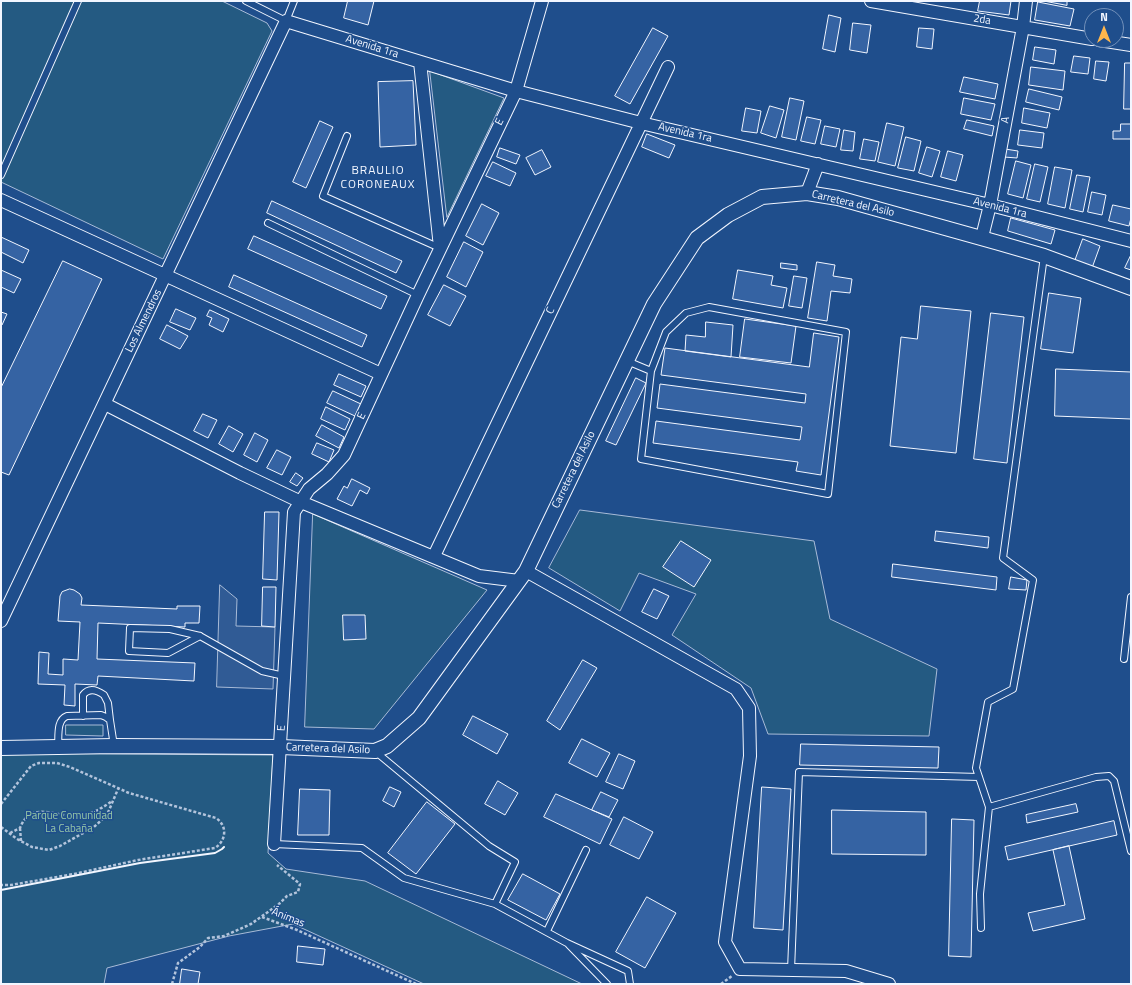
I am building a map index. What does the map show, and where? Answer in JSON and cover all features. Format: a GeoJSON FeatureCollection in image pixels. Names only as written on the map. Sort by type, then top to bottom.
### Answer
{"type":"FeatureCollection","features":[{"type":"Feature","properties":{"kind":"street","name":"E"},"geometry":{"type":"LineString","coordinates":[[274,844],[294,512],[309,490],[327,474],[344,455],[440,248],[516,91],[542,1]]}},
{"type":"Feature","properties":{"kind":"street","name":"2da"},"geometry":{"type":"LineString","coordinates":[[871,1],[1084,38]]}},
{"type":"Feature","properties":{"kind":"street","name":"A"},"geometry":{"type":"LineString","coordinates":[[982,237],[990,205],[1023,27],[1026,1]]}},
{"type":"Feature","properties":{"kind":"street","name":"Avenida 1ra"},"geometry":{"type":"LineString","coordinates":[[286,21],[516,91],[641,123],[990,205],[1131,241]]}},
{"type":"Feature","properties":{"kind":"street","name":"Los Almendros"},"geometry":{"type":"LineString","coordinates":[[1,621],[286,21]]}},
{"type":"Feature","properties":{"kind":"street"},"geometry":{"type":"LineString","coordinates":[[420,62],[440,248]]}},
{"type":"Feature","properties":{"kind":"street","name":"C"},"geometry":{"type":"LineString","coordinates":[[434,556],[668,67]]}},
{"type":"Feature","properties":{"kind":"street"},"geometry":{"type":"LineString","coordinates":[[807,193],[818,164]]}},
{"type":"Feature","properties":{"kind":"street","name":"Carretera del Asilo"},"geometry":{"type":"LineString","coordinates":[[1,748],[114,746],[281,747],[375,751],[387,746],[419,718],[522,576],[654,304],[697,238],[728,215],[762,197],[807,193],[838,198],[982,237],[1044,256],[1131,288]]}},
{"type":"Feature","properties":{"kind":"street"},"geometry":{"type":"LineString","coordinates":[[1,200],[381,374]]}},
{"type":"Feature","properties":{"kind":"street"},"geometry":{"type":"LineString","coordinates":[[104,404],[240,473],[301,502],[480,576],[522,576],[736,689],[748,708],[750,756],[725,942],[740,969],[846,971],[889,984]]}},
{"type":"Feature","properties":{"kind":"lane"},"geometry":{"type":"LineString","coordinates":[[1,175],[78,1]]}},
{"type":"Feature","properties":{"kind":"lane","name":"Avenida 1ra"},"geometry":{"type":"LineString","coordinates":[[246,1],[286,21]]}},
{"type":"Feature","properties":{"kind":"lane"},"geometry":{"type":"LineString","coordinates":[[286,21],[294,1]]}},
{"type":"Feature","properties":{"kind":"lane"},"geometry":{"type":"LineString","coordinates":[[347,136],[323,196],[440,248]]}},
{"type":"Feature","properties":{"kind":"lane"},"geometry":{"type":"LineString","coordinates":[[268,223],[418,295]]}},
{"type":"Feature","properties":{"kind":"lane"},"geometry":{"type":"LineString","coordinates":[[981,928],[980,894],[990,807],[976,768],[988,702],[1013,689],[1033,580],[1003,558],[1044,256]]}},
{"type":"Feature","properties":{"kind":"lane"},"geometry":{"type":"LineString","coordinates":[[709,307],[846,332],[828,494],[641,459],[651,371],[666,332],[686,313],[709,307]]}},
{"type":"Feature","properties":{"kind":"lane"},"geometry":{"type":"LineString","coordinates":[[626,361],[651,371]]}},
{"type":"Feature","properties":{"kind":"lane"},"geometry":{"type":"LineString","coordinates":[[1124,659],[1131,597]]}},
{"type":"Feature","properties":{"kind":"lane"},"geometry":{"type":"LineString","coordinates":[[200,636],[168,653],[129,651],[130,628],[170,629],[200,636],[262,671],[284,676]]}},
{"type":"Feature","properties":{"kind":"lane"},"geometry":{"type":"LineString","coordinates":[[83,716],[83,695],[88,690],[94,690],[104,695],[108,703],[114,746]]}},
{"type":"Feature","properties":{"kind":"lane"},"geometry":{"type":"LineString","coordinates":[[58,748],[60,722],[62,717],[101,715],[110,720]]}},
{"type":"Feature","properties":{"kind":"lane"},"geometry":{"type":"LineString","coordinates":[[375,751],[489,846],[515,862],[495,904]]}},
{"type":"Feature","properties":{"kind":"lane"},"geometry":{"type":"LineString","coordinates":[[791,970],[799,772],[979,777]]}},
{"type":"Feature","properties":{"kind":"lane"},"geometry":{"type":"LineString","coordinates":[[990,807],[1096,777],[1109,776],[1114,781],[1131,851]]}},
{"type":"Feature","properties":{"kind":"lane"},"geometry":{"type":"LineString","coordinates":[[274,844],[362,848],[404,878],[495,904],[547,931],[566,943],[628,971],[630,984]]}},
{"type":"Feature","properties":{"kind":"lane"},"geometry":{"type":"LineString","coordinates":[[547,931],[586,850]]}},
{"type":"Feature","properties":{"kind":"lane"},"geometry":{"type":"LineString","coordinates":[[566,943],[607,984]]}},
{"type":"Feature","properties":{"kind":"path"},"geometry":{"type":"LineString","coordinates":[[1,804],[31,766],[39,763],[57,763],[70,767],[118,788],[216,818],[221,821],[224,832],[222,842],[215,848],[138,860],[74,874],[11,885],[1,885]]}},
{"type":"Feature","properties":{"kind":"path"},"geometry":{"type":"LineString","coordinates":[[1,827],[32,847],[49,850],[60,846],[94,827],[107,814],[118,788]]}},
{"type":"Feature","properties":{"kind":"path"},"geometry":{"type":"LineString","coordinates":[[21,841],[20,828],[23,820],[32,813],[40,812],[75,816],[98,810],[112,801]]}},
{"type":"Feature","properties":{"kind":"path"},"geometry":{"type":"LineString","coordinates":[[10,833],[20,828]]}},
{"type":"Feature","properties":{"kind":"path"},"geometry":{"type":"LineString","coordinates":[[262,917],[287,896],[298,892],[300,884],[277,865]]}},
{"type":"Feature","properties":{"kind":"path","name":"Ánimas"},"geometry":{"type":"LineString","coordinates":[[172,984],[178,963],[200,947],[208,938],[224,936],[237,931],[262,917],[297,930],[416,984]]}},
{"type":"Feature","properties":{"kind":"green space"},"geometry":{"type":"Polygon","coordinates":[[[1,1],[222,1],[267,23],[272,31],[163,259],[1,182],[1,1]]]}},
{"type":"Feature","properties":{"kind":"green space"},"geometry":{"type":"Polygon","coordinates":[[[430,71],[504,98],[447,217],[430,71]]]}},
{"type":"Feature","properties":{"kind":"green space"},"geometry":{"type":"Polygon","coordinates":[[[580,510],[814,541],[830,619],[937,669],[929,736],[768,734],[751,688],[672,635],[696,594],[639,573],[620,611],[549,568],[580,510]]]}},
{"type":"Feature","properties":{"kind":"green space"},"geometry":{"type":"Polygon","coordinates":[[[313,514],[487,590],[374,729],[305,727],[313,514]]]}},
{"type":"Feature","properties":{"kind":"green space"},"geometry":{"type":"Polygon","coordinates":[[[66,725],[103,725],[103,736],[66,735],[66,725]]]}},
{"type":"Feature","properties":{"kind":"green space","name":"Parque Comunidad La Cabaña"},"geometry":{"type":"Polygon","coordinates":[[[1,753],[273,755],[268,853],[286,869],[365,881],[582,984],[424,984],[293,924],[229,936],[107,968],[104,984],[1,984],[1,753]]]}},
{"type":"Feature","properties":{"kind":"shaded area"},"geometry":{"type":"Polygon","coordinates":[[[220,585],[237,599],[236,626],[275,627],[273,689],[217,687],[220,585]]]}},
{"type":"Feature","properties":{"kind":"building"},"geometry":{"type":"Polygon","coordinates":[[[348,1],[374,1],[368,25],[344,18],[348,1]]]}},
{"type":"Feature","properties":{"kind":"building"},"geometry":{"type":"Polygon","coordinates":[[[980,1],[1011,1],[1009,15],[978,11],[980,1]]]}},
{"type":"Feature","properties":{"kind":"building"},"geometry":{"type":"Polygon","coordinates":[[[1044,1],[1067,1],[1067,5],[1044,1]]]}},
{"type":"Feature","properties":{"kind":"building"},"geometry":{"type":"Polygon","coordinates":[[[1038,2],[1074,9],[1070,26],[1035,20],[1038,2]]]}},
{"type":"Feature","properties":{"kind":"building"},"geometry":{"type":"Polygon","coordinates":[[[829,15],[841,18],[835,52],[823,49],[829,15]]]}},
{"type":"Feature","properties":{"kind":"building"},"geometry":{"type":"Polygon","coordinates":[[[853,23],[871,25],[867,53],[850,50],[853,23]]]}},
{"type":"Feature","properties":{"kind":"building"},"geometry":{"type":"Polygon","coordinates":[[[653,28],[668,36],[630,104],[615,96],[653,28]]]}},
{"type":"Feature","properties":{"kind":"building"},"geometry":{"type":"Polygon","coordinates":[[[919,28],[934,29],[932,49],[917,47],[919,28]]]}},
{"type":"Feature","properties":{"kind":"building"},"geometry":{"type":"Polygon","coordinates":[[[1035,47],[1056,50],[1054,64],[1033,60],[1035,47]]]}},
{"type":"Feature","properties":{"kind":"building"},"geometry":{"type":"Polygon","coordinates":[[[1074,56],[1090,58],[1088,74],[1071,72],[1074,56]]]}},
{"type":"Feature","properties":{"kind":"building"},"geometry":{"type":"Polygon","coordinates":[[[1096,61],[1109,62],[1106,81],[1094,79],[1096,61]]]}},
{"type":"Feature","properties":{"kind":"building"},"geometry":{"type":"Polygon","coordinates":[[[1125,63],[1131,63],[1131,109],[1124,109],[1125,63]]]}},
{"type":"Feature","properties":{"kind":"building"},"geometry":{"type":"Polygon","coordinates":[[[1031,67],[1065,71],[1063,90],[1029,85],[1031,67]]]}},
{"type":"Feature","properties":{"kind":"building"},"geometry":{"type":"Polygon","coordinates":[[[964,77],[998,84],[995,99],[960,92],[964,77]]]}},
{"type":"Feature","properties":{"kind":"building"},"geometry":{"type":"Polygon","coordinates":[[[413,81],[416,145],[380,147],[378,82],[413,81]]]}},
{"type":"Feature","properties":{"kind":"building"},"geometry":{"type":"Polygon","coordinates":[[[1029,89],[1062,97],[1059,110],[1026,102],[1029,89]]]}},
{"type":"Feature","properties":{"kind":"building"},"geometry":{"type":"Polygon","coordinates":[[[790,98],[804,101],[796,140],[782,137],[790,98]]]}},
{"type":"Feature","properties":{"kind":"building"},"geometry":{"type":"Polygon","coordinates":[[[964,98],[995,104],[991,120],[961,114],[964,98]]]}},
{"type":"Feature","properties":{"kind":"building"},"geometry":{"type":"Polygon","coordinates":[[[770,106],[784,110],[776,138],[761,133],[770,106]]]}},
{"type":"Feature","properties":{"kind":"building"},"geometry":{"type":"Polygon","coordinates":[[[746,108],[761,111],[757,133],[742,131],[746,108]]]}},
{"type":"Feature","properties":{"kind":"building"},"geometry":{"type":"Polygon","coordinates":[[[1024,108],[1050,113],[1047,128],[1022,123],[1024,108]]]}},
{"type":"Feature","properties":{"kind":"building"},"geometry":{"type":"Polygon","coordinates":[[[807,117],[821,120],[815,144],[801,141],[807,117]]]}},
{"type":"Feature","properties":{"kind":"building"},"geometry":{"type":"Polygon","coordinates":[[[967,120],[994,126],[992,136],[964,129],[967,120]]]}},
{"type":"Feature","properties":{"kind":"building"},"geometry":{"type":"Polygon","coordinates":[[[320,121],[333,127],[306,188],[293,182],[320,121]]]}},
{"type":"Feature","properties":{"kind":"building"},"geometry":{"type":"Polygon","coordinates":[[[887,123],[904,127],[895,166],[878,162],[887,123]]]}},
{"type":"Feature","properties":{"kind":"building"},"geometry":{"type":"Polygon","coordinates":[[[1121,124],[1131,124],[1131,139],[1113,139],[1113,131],[1120,131],[1121,124]]]}},
{"type":"Feature","properties":{"kind":"building"},"geometry":{"type":"Polygon","coordinates":[[[825,126],[840,129],[836,147],[821,144],[825,126]]]}},
{"type":"Feature","properties":{"kind":"building"},"geometry":{"type":"Polygon","coordinates":[[[844,130],[855,132],[853,151],[841,150],[844,130]]]}},
{"type":"Feature","properties":{"kind":"building"},"geometry":{"type":"Polygon","coordinates":[[[1020,130],[1044,133],[1042,148],[1018,145],[1020,130]]]}},
{"type":"Feature","properties":{"kind":"building"},"geometry":{"type":"Polygon","coordinates":[[[647,134],[675,145],[669,158],[642,147],[647,134]]]}},
{"type":"Feature","properties":{"kind":"building"},"geometry":{"type":"Polygon","coordinates":[[[906,137],[921,141],[914,171],[898,168],[906,137]]]}},
{"type":"Feature","properties":{"kind":"building"},"geometry":{"type":"Polygon","coordinates":[[[864,139],[879,142],[875,161],[860,159],[864,139]]]}},
{"type":"Feature","properties":{"kind":"building"},"geometry":{"type":"Polygon","coordinates":[[[927,147],[940,151],[932,177],[919,173],[927,147]]]}},
{"type":"Feature","properties":{"kind":"building"},"geometry":{"type":"Polygon","coordinates":[[[500,148],[520,155],[516,164],[497,157],[500,148]]]}},
{"type":"Feature","properties":{"kind":"building"},"geometry":{"type":"Polygon","coordinates":[[[1005,149],[1018,151],[1017,158],[1004,157],[1005,149]]]}},
{"type":"Feature","properties":{"kind":"building"},"geometry":{"type":"Polygon","coordinates":[[[542,150],[551,167],[535,175],[526,158],[542,150]]]}},
{"type":"Feature","properties":{"kind":"building"},"geometry":{"type":"Polygon","coordinates":[[[948,151],[963,155],[956,181],[941,177],[948,151]]]}},
{"type":"Feature","properties":{"kind":"building"},"geometry":{"type":"Polygon","coordinates":[[[1016,161],[1031,165],[1023,198],[1008,194],[1016,161]]]}},
{"type":"Feature","properties":{"kind":"building"},"geometry":{"type":"Polygon","coordinates":[[[493,162],[516,173],[510,186],[486,176],[493,162]]]}},
{"type":"Feature","properties":{"kind":"building"},"geometry":{"type":"Polygon","coordinates":[[[1035,164],[1048,167],[1040,202],[1027,199],[1035,164]]]}},
{"type":"Feature","properties":{"kind":"building"},"geometry":{"type":"Polygon","coordinates":[[[1055,167],[1072,170],[1065,208],[1048,204],[1055,167]]]}},
{"type":"Feature","properties":{"kind":"building"},"geometry":{"type":"Polygon","coordinates":[[[1077,175],[1090,177],[1083,212],[1070,209],[1077,175]]]}},
{"type":"Feature","properties":{"kind":"building"},"geometry":{"type":"Polygon","coordinates":[[[1092,192],[1106,195],[1102,215],[1088,212],[1092,192]]]}},
{"type":"Feature","properties":{"kind":"building"},"geometry":{"type":"Polygon","coordinates":[[[272,201],[402,261],[396,273],[267,213],[272,201]]]}},
{"type":"Feature","properties":{"kind":"building"},"geometry":{"type":"Polygon","coordinates":[[[482,204],[499,213],[483,245],[466,236],[482,204]]]}},
{"type":"Feature","properties":{"kind":"building"},"geometry":{"type":"Polygon","coordinates":[[[1113,205],[1131,209],[1129,226],[1109,221],[1113,205]]]}},
{"type":"Feature","properties":{"kind":"building"},"geometry":{"type":"Polygon","coordinates":[[[1011,218],[1055,230],[1051,244],[1008,231],[1011,218]]]}},
{"type":"Feature","properties":{"kind":"building"},"geometry":{"type":"Polygon","coordinates":[[[254,236],[387,296],[381,309],[248,249],[254,236]]]}},
{"type":"Feature","properties":{"kind":"building"},"geometry":{"type":"Polygon","coordinates":[[[1,237],[29,250],[23,263],[1,252],[1,237]]]}},
{"type":"Feature","properties":{"kind":"building"},"geometry":{"type":"Polygon","coordinates":[[[1083,239],[1100,246],[1092,268],[1075,261],[1083,239]]]}},
{"type":"Feature","properties":{"kind":"building"},"geometry":{"type":"Polygon","coordinates":[[[464,242],[483,252],[466,287],[447,277],[464,242]]]}},
{"type":"Feature","properties":{"kind":"building"},"geometry":{"type":"Polygon","coordinates":[[[1131,255],[1131,270],[1125,268],[1131,255]]]}},
{"type":"Feature","properties":{"kind":"building"},"geometry":{"type":"Polygon","coordinates":[[[63,261],[102,279],[9,475],[1,472],[1,388],[63,261]]]}},
{"type":"Feature","properties":{"kind":"building"},"geometry":{"type":"Polygon","coordinates":[[[817,262],[835,265],[833,276],[852,279],[850,293],[831,291],[827,321],[808,318],[817,262]]]}},
{"type":"Feature","properties":{"kind":"building"},"geometry":{"type":"Polygon","coordinates":[[[781,263],[797,265],[797,270],[781,268],[781,263]]]}},
{"type":"Feature","properties":{"kind":"building"},"geometry":{"type":"Polygon","coordinates":[[[1,270],[21,279],[14,293],[1,287],[1,270]]]}},
{"type":"Feature","properties":{"kind":"building"},"geometry":{"type":"Polygon","coordinates":[[[738,270],[773,276],[771,285],[787,288],[783,308],[733,299],[738,270]]]}},
{"type":"Feature","properties":{"kind":"building"},"geometry":{"type":"Polygon","coordinates":[[[234,275],[367,335],[362,347],[229,287],[234,275]]]}},
{"type":"Feature","properties":{"kind":"building"},"geometry":{"type":"Polygon","coordinates":[[[794,276],[807,278],[802,308],[789,306],[794,276]]]}},
{"type":"Feature","properties":{"kind":"building"},"geometry":{"type":"Polygon","coordinates":[[[444,285],[466,296],[450,326],[428,315],[444,285]]]}},
{"type":"Feature","properties":{"kind":"building"},"geometry":{"type":"Polygon","coordinates":[[[1049,293],[1081,298],[1073,353],[1041,349],[1049,293]]]}},
{"type":"Feature","properties":{"kind":"building"},"geometry":{"type":"Polygon","coordinates":[[[921,306],[971,311],[956,453],[890,446],[901,337],[917,339],[921,306]]]}},
{"type":"Feature","properties":{"kind":"building"},"geometry":{"type":"Polygon","coordinates":[[[176,309],[196,318],[190,330],[170,322],[176,309]]]}},
{"type":"Feature","properties":{"kind":"building"},"geometry":{"type":"Polygon","coordinates":[[[210,310],[229,319],[223,332],[209,325],[212,318],[207,316],[210,310]]]}},
{"type":"Feature","properties":{"kind":"building"},"geometry":{"type":"Polygon","coordinates":[[[1,312],[7,314],[2,325],[1,324],[1,312]]]}},
{"type":"Feature","properties":{"kind":"building"},"geometry":{"type":"Polygon","coordinates":[[[991,313],[1024,317],[1007,463],[974,459],[991,313]]]}},
{"type":"Feature","properties":{"kind":"building"},"geometry":{"type":"Polygon","coordinates":[[[745,319],[796,326],[791,363],[740,357],[745,319]]]}},
{"type":"Feature","properties":{"kind":"building"},"geometry":{"type":"Polygon","coordinates":[[[706,322],[733,325],[731,357],[685,351],[686,335],[705,337],[706,322]]]}},
{"type":"Feature","properties":{"kind":"building"},"geometry":{"type":"Polygon","coordinates":[[[167,325],[188,336],[180,349],[160,339],[167,325]]]}},
{"type":"Feature","properties":{"kind":"building"},"geometry":{"type":"Polygon","coordinates":[[[814,333],[839,337],[821,475],[796,471],[798,462],[653,443],[656,421],[800,440],[802,427],[657,408],[660,384],[805,403],[806,394],[661,375],[665,348],[809,367],[814,333]]]}},
{"type":"Feature","properties":{"kind":"building"},"geometry":{"type":"Polygon","coordinates":[[[1056,369],[1131,372],[1131,419],[1055,416],[1056,369]]]}},
{"type":"Feature","properties":{"kind":"building"},"geometry":{"type":"Polygon","coordinates":[[[339,374],[366,386],[361,397],[334,385],[339,374]]]}},
{"type":"Feature","properties":{"kind":"building"},"geometry":{"type":"Polygon","coordinates":[[[636,378],[646,383],[616,445],[606,441],[636,378]]]}},
{"type":"Feature","properties":{"kind":"building"},"geometry":{"type":"Polygon","coordinates":[[[333,391],[361,404],[355,416],[327,403],[333,391]]]}},
{"type":"Feature","properties":{"kind":"building"},"geometry":{"type":"Polygon","coordinates":[[[326,407],[350,419],[345,430],[321,419],[326,407]]]}},
{"type":"Feature","properties":{"kind":"building"},"geometry":{"type":"Polygon","coordinates":[[[203,414],[217,420],[208,438],[194,431],[203,414]]]}},
{"type":"Feature","properties":{"kind":"building"},"geometry":{"type":"Polygon","coordinates":[[[322,425],[344,437],[339,448],[316,436],[322,425]]]}},
{"type":"Feature","properties":{"kind":"building"},"geometry":{"type":"Polygon","coordinates":[[[229,426],[243,434],[233,452],[219,444],[229,426]]]}},
{"type":"Feature","properties":{"kind":"building"},"geometry":{"type":"Polygon","coordinates":[[[255,433],[268,440],[257,462],[244,455],[255,433]]]}},
{"type":"Feature","properties":{"kind":"building"},"geometry":{"type":"Polygon","coordinates":[[[317,443],[334,450],[329,462],[312,454],[317,443]]]}},
{"type":"Feature","properties":{"kind":"building"},"geometry":{"type":"Polygon","coordinates":[[[277,450],[291,457],[282,475],[267,468],[277,450]]]}},
{"type":"Feature","properties":{"kind":"building"},"geometry":{"type":"Polygon","coordinates":[[[296,473],[303,478],[297,486],[290,482],[296,473]]]}},
{"type":"Feature","properties":{"kind":"building"},"geometry":{"type":"Polygon","coordinates":[[[352,479],[370,488],[367,494],[360,490],[352,506],[337,499],[344,486],[347,488],[352,479]]]}},
{"type":"Feature","properties":{"kind":"building"},"geometry":{"type":"Polygon","coordinates":[[[265,512],[279,512],[277,580],[263,579],[265,512]]]}},
{"type":"Feature","properties":{"kind":"building"},"geometry":{"type":"Polygon","coordinates":[[[936,531],[989,537],[988,548],[935,541],[936,531]]]}},
{"type":"Feature","properties":{"kind":"building"},"geometry":{"type":"Polygon","coordinates":[[[681,541],[711,560],[694,587],[663,567],[681,541]]]}},
{"type":"Feature","properties":{"kind":"building"},"geometry":{"type":"Polygon","coordinates":[[[893,564],[997,577],[996,590],[892,577],[893,564]]]}},
{"type":"Feature","properties":{"kind":"building"},"geometry":{"type":"Polygon","coordinates":[[[1011,577],[1027,580],[1026,590],[1009,589],[1011,577]]]}},
{"type":"Feature","properties":{"kind":"building"},"geometry":{"type":"Polygon","coordinates":[[[263,587],[276,587],[275,627],[262,626],[263,587]]]}},
{"type":"Feature","properties":{"kind":"building"},"geometry":{"type":"Polygon","coordinates":[[[70,589],[80,594],[82,598],[81,605],[177,609],[177,606],[200,606],[199,623],[185,623],[185,627],[98,623],[97,659],[195,663],[194,681],[98,676],[97,685],[75,684],[75,706],[64,705],[65,685],[38,684],[39,652],[49,653],[48,674],[63,675],[63,659],[78,660],[80,622],[58,621],[60,596],[62,592],[70,589]]]}},
{"type":"Feature","properties":{"kind":"building"},"geometry":{"type":"Polygon","coordinates":[[[654,589],[669,596],[657,619],[642,612],[654,589]]]}},
{"type":"Feature","properties":{"kind":"building"},"geometry":{"type":"Polygon","coordinates":[[[343,615],[365,615],[366,639],[344,640],[343,615]]]}},
{"type":"Feature","properties":{"kind":"building"},"geometry":{"type":"Polygon","coordinates":[[[583,660],[597,668],[560,730],[547,721],[583,660]]]}},
{"type":"Feature","properties":{"kind":"building"},"geometry":{"type":"Polygon","coordinates":[[[473,716],[508,734],[497,754],[463,735],[473,716]]]}},
{"type":"Feature","properties":{"kind":"building"},"geometry":{"type":"Polygon","coordinates":[[[582,739],[610,753],[597,777],[569,763],[582,739]]]}},
{"type":"Feature","properties":{"kind":"building"},"geometry":{"type":"Polygon","coordinates":[[[801,744],[939,747],[938,768],[800,765],[801,744]]]}},
{"type":"Feature","properties":{"kind":"building"},"geometry":{"type":"Polygon","coordinates":[[[619,754],[635,761],[623,789],[606,782],[619,754]]]}},
{"type":"Feature","properties":{"kind":"building"},"geometry":{"type":"Polygon","coordinates":[[[498,781],[518,793],[505,815],[485,804],[498,781]]]}},
{"type":"Feature","properties":{"kind":"building"},"geometry":{"type":"Polygon","coordinates":[[[390,787],[401,792],[394,807],[383,801],[390,787]]]}},
{"type":"Feature","properties":{"kind":"building"},"geometry":{"type":"Polygon","coordinates":[[[762,787],[791,789],[783,930],[754,928],[762,787]]]}},
{"type":"Feature","properties":{"kind":"building"},"geometry":{"type":"Polygon","coordinates":[[[300,789],[330,790],[329,835],[298,835],[300,789]]]}},
{"type":"Feature","properties":{"kind":"building"},"geometry":{"type":"Polygon","coordinates":[[[601,792],[618,800],[609,817],[592,810],[601,792]]]}},
{"type":"Feature","properties":{"kind":"building"},"geometry":{"type":"Polygon","coordinates":[[[556,794],[612,819],[600,844],[544,817],[556,794]]]}},
{"type":"Feature","properties":{"kind":"building"},"geometry":{"type":"Polygon","coordinates":[[[427,802],[455,824],[416,874],[388,853],[427,802]]]}},
{"type":"Feature","properties":{"kind":"building"},"geometry":{"type":"Polygon","coordinates":[[[1076,804],[1078,812],[1027,823],[1026,815],[1076,804]]]}},
{"type":"Feature","properties":{"kind":"building"},"geometry":{"type":"Polygon","coordinates":[[[832,810],[926,812],[926,855],[832,854],[832,810]]]}},
{"type":"Feature","properties":{"kind":"building"},"geometry":{"type":"Polygon","coordinates":[[[624,817],[653,832],[639,859],[610,845],[624,817]]]}},
{"type":"Feature","properties":{"kind":"building"},"geometry":{"type":"Polygon","coordinates":[[[952,819],[974,820],[971,957],[949,956],[952,819]]]}},
{"type":"Feature","properties":{"kind":"building"},"geometry":{"type":"Polygon","coordinates":[[[1114,821],[1117,835],[1008,860],[1005,847],[1114,821]]]}},
{"type":"Feature","properties":{"kind":"building"},"geometry":{"type":"Polygon","coordinates":[[[1069,846],[1085,919],[1033,931],[1028,913],[1065,905],[1053,850],[1069,846]]]}},
{"type":"Feature","properties":{"kind":"building"},"geometry":{"type":"Polygon","coordinates":[[[523,874],[560,894],[546,920],[508,900],[523,874]]]}},
{"type":"Feature","properties":{"kind":"building"},"geometry":{"type":"Polygon","coordinates":[[[647,897],[676,913],[645,968],[616,952],[647,897]]]}},
{"type":"Feature","properties":{"kind":"building"},"geometry":{"type":"Polygon","coordinates":[[[298,946],[325,949],[323,965],[297,962],[298,946]]]}},
{"type":"Feature","properties":{"kind":"building"},"geometry":{"type":"Polygon","coordinates":[[[182,969],[200,972],[198,984],[180,984],[182,969]]]}},
{"type":"Feature","properties":{"kind":"wall"},"geometry":{"type":"LineString","coordinates":[[1,890],[140,863],[215,853],[224,847]]}},
{"type":"Feature","properties":{"kind":"district","name":"BRAULIO CORONEAUX"},"geometry":{"type":"Point","coordinates":[378,178]}}]}
